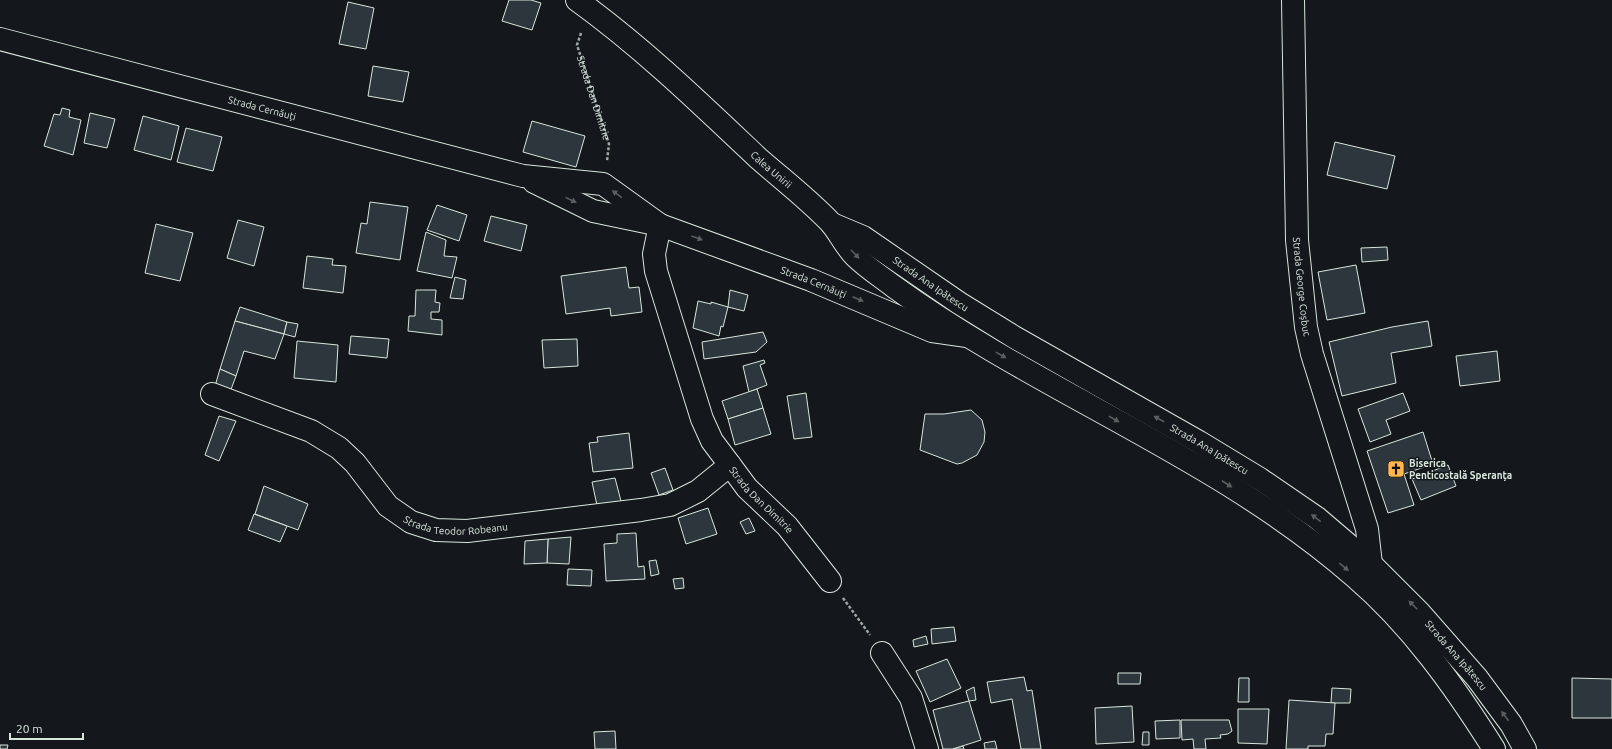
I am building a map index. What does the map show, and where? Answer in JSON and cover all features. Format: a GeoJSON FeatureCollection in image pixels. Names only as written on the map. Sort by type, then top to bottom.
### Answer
{"type":"FeatureCollection","features":[{"type":"Feature","properties":{"kind":"street","name":"Strada George Coșbuc"},"geometry":{"type":"LineString","coordinates":[[1293,0],[1297,240],[1306,327],[1312,354],[1367,529],[1371,564]]}},
{"type":"Feature","properties":{"kind":"street","name":"Calea Unirii"},"geometry":{"type":"LineString","coordinates":[[583,4],[638,47],[831,223],[854,255],[892,284],[967,336]]}},
{"type":"Feature","properties":{"kind":"street","name":"Strada Cernăuți"},"geometry":{"type":"LineString","coordinates":[[0,39],[523,176],[603,184],[660,225]]}},
{"type":"Feature","properties":{"kind":"street","name":"Strada Cernăuți"},"geometry":{"type":"LineString","coordinates":[[523,176],[593,211],[660,225],[811,280],[932,331],[967,336]]}},
{"type":"Feature","properties":{"kind":"street","name":"Strada Ana Ipătescu"},"geometry":{"type":"LineString","coordinates":[[831,223],[863,237],[959,303],[1068,368],[1199,442],[1260,479],[1317,518],[1371,564],[1419,612],[1478,678],[1511,724],[1525,749]]}},
{"type":"Feature","properties":{"kind":"street","name":"Strada Dan Dimitrie"},"geometry":{"type":"LineString","coordinates":[[660,225],[654,254],[656,271],[702,419],[712,441],[747,488],[787,526],[830,581]]}},
{"type":"Feature","properties":{"kind":"street","name":"Strada Ana Ipătescu"},"geometry":{"type":"LineString","coordinates":[[967,336],[1206,471],[1310,540],[1356,578],[1398,619],[1468,708],[1494,749]]}},
{"type":"Feature","properties":{"kind":"street","name":"Strada Teodor Robeanu"},"geometry":{"type":"LineString","coordinates":[[212,394],[310,431],[339,448],[355,463],[388,506],[411,522],[436,530],[467,531],[641,510],[670,505],[698,491],[730,465]]}},
{"type":"Feature","properties":{"kind":"street"},"geometry":{"type":"LineString","coordinates":[[882,653],[911,698],[927,749]]}},
{"type":"Feature","properties":{"kind":"path","name":"Strada Dan Dimitrie"},"geometry":{"type":"LineString","coordinates":[[583,4],[577,45],[609,144],[603,184]]}},
{"type":"Feature","properties":{"kind":"path"},"geometry":{"type":"LineString","coordinates":[[830,581],[882,653]]}},
{"type":"Feature","properties":{"kind":"building"},"geometry":{"type":"Polygon","coordinates":[[[509,0],[531,0],[541,3],[532,30],[502,21],[509,0]]]}},
{"type":"Feature","properties":{"kind":"building"},"geometry":{"type":"Polygon","coordinates":[[[348,2],[374,8],[366,49],[339,44],[348,2]]]}},
{"type":"Feature","properties":{"kind":"building"},"geometry":{"type":"Polygon","coordinates":[[[373,66],[409,72],[403,102],[368,96],[373,66]]]}},
{"type":"Feature","properties":{"kind":"building"},"geometry":{"type":"Polygon","coordinates":[[[62,108],[70,110],[69,117],[81,120],[73,155],[44,146],[54,114],[60,115],[62,108]]]}},
{"type":"Feature","properties":{"kind":"building"},"geometry":{"type":"Polygon","coordinates":[[[90,113],[115,119],[107,148],[84,143],[90,113]]]}},
{"type":"Feature","properties":{"kind":"building"},"geometry":{"type":"Polygon","coordinates":[[[143,116],[179,126],[171,160],[134,150],[143,116]]]}},
{"type":"Feature","properties":{"kind":"building"},"geometry":{"type":"Polygon","coordinates":[[[532,121],[585,136],[576,167],[523,152],[532,121]]]}},
{"type":"Feature","properties":{"kind":"building"},"geometry":{"type":"Polygon","coordinates":[[[186,128],[222,137],[213,171],[177,162],[186,128]]]}},
{"type":"Feature","properties":{"kind":"building"},"geometry":{"type":"Polygon","coordinates":[[[1335,142],[1395,156],[1387,189],[1327,175],[1335,142]]]}},
{"type":"Feature","properties":{"kind":"building"},"geometry":{"type":"Polygon","coordinates":[[[370,202],[408,207],[400,260],[356,253],[361,223],[367,224],[370,202]]]}},
{"type":"Feature","properties":{"kind":"building"},"geometry":{"type":"Polygon","coordinates":[[[437,205],[467,215],[459,241],[427,230],[437,205]]]}},
{"type":"Feature","properties":{"kind":"building"},"geometry":{"type":"Polygon","coordinates":[[[491,216],[527,225],[521,251],[484,241],[491,216]]]}},
{"type":"Feature","properties":{"kind":"building"},"geometry":{"type":"Polygon","coordinates":[[[238,220],[264,227],[254,266],[227,258],[238,220]]]}},
{"type":"Feature","properties":{"kind":"building"},"geometry":{"type":"Polygon","coordinates":[[[156,224],[193,233],[180,281],[145,273],[156,224]]]}},
{"type":"Feature","properties":{"kind":"building"},"geometry":{"type":"Polygon","coordinates":[[[426,232],[446,240],[444,256],[457,257],[452,278],[417,271],[426,232]]]}},
{"type":"Feature","properties":{"kind":"building"},"geometry":{"type":"Polygon","coordinates":[[[1387,247],[1388,260],[1362,262],[1361,248],[1387,247]]]}},
{"type":"Feature","properties":{"kind":"building"},"geometry":{"type":"Polygon","coordinates":[[[307,256],[333,259],[332,265],[346,266],[343,293],[303,288],[307,256]]]}},
{"type":"Feature","properties":{"kind":"building"},"geometry":{"type":"Polygon","coordinates":[[[1356,265],[1365,313],[1327,320],[1318,272],[1356,265]]]}},
{"type":"Feature","properties":{"kind":"building"},"geometry":{"type":"Polygon","coordinates":[[[626,267],[629,288],[639,287],[642,312],[611,316],[610,308],[566,314],[561,276],[626,267]]]}},
{"type":"Feature","properties":{"kind":"building"},"geometry":{"type":"Polygon","coordinates":[[[455,277],[466,280],[463,299],[450,298],[455,277]]]}},
{"type":"Feature","properties":{"kind":"building"},"geometry":{"type":"Polygon","coordinates":[[[416,290],[436,290],[435,302],[440,303],[439,312],[431,312],[431,319],[442,320],[442,335],[408,331],[409,316],[415,316],[416,290]]]}},
{"type":"Feature","properties":{"kind":"building"},"geometry":{"type":"Polygon","coordinates":[[[730,290],[748,295],[744,311],[728,307],[730,290]]]}},
{"type":"Feature","properties":{"kind":"building"},"geometry":{"type":"Polygon","coordinates":[[[698,301],[711,304],[711,302],[728,307],[719,336],[693,328],[698,301]]]}},
{"type":"Feature","properties":{"kind":"building"},"geometry":{"type":"Polygon","coordinates":[[[240,307],[287,322],[284,334],[235,321],[240,307]]]}},
{"type":"Feature","properties":{"kind":"building"},"geometry":{"type":"Polygon","coordinates":[[[235,321],[284,334],[275,359],[244,351],[236,376],[220,369],[235,321]]]}},
{"type":"Feature","properties":{"kind":"building"},"geometry":{"type":"Polygon","coordinates":[[[1428,321],[1432,346],[1391,353],[1396,383],[1342,396],[1329,342],[1392,327],[1428,321]]]}},
{"type":"Feature","properties":{"kind":"building"},"geometry":{"type":"Polygon","coordinates":[[[287,322],[298,324],[295,337],[284,334],[287,322]]]}},
{"type":"Feature","properties":{"kind":"building"},"geometry":{"type":"Polygon","coordinates":[[[763,332],[767,342],[756,352],[704,359],[702,342],[763,332]]]}},
{"type":"Feature","properties":{"kind":"building"},"geometry":{"type":"Polygon","coordinates":[[[351,336],[389,339],[387,358],[349,354],[351,336]]]}},
{"type":"Feature","properties":{"kind":"building"},"geometry":{"type":"Polygon","coordinates":[[[577,339],[578,366],[544,368],[542,340],[577,339]]]}},
{"type":"Feature","properties":{"kind":"building"},"geometry":{"type":"Polygon","coordinates":[[[297,341],[338,345],[336,382],[294,378],[297,341]]]}},
{"type":"Feature","properties":{"kind":"building"},"geometry":{"type":"Polygon","coordinates":[[[1497,351],[1500,381],[1460,386],[1456,356],[1497,351]]]}},
{"type":"Feature","properties":{"kind":"building"},"geometry":{"type":"Polygon","coordinates":[[[764,360],[765,363],[760,365],[767,385],[749,392],[743,366],[764,360]]]}},
{"type":"Feature","properties":{"kind":"building"},"geometry":{"type":"Polygon","coordinates":[[[220,369],[236,376],[230,392],[215,386],[220,369]]]}},
{"type":"Feature","properties":{"kind":"building"},"geometry":{"type":"Polygon","coordinates":[[[757,389],[763,408],[728,419],[722,401],[757,389]]]}},
{"type":"Feature","properties":{"kind":"building"},"geometry":{"type":"Polygon","coordinates":[[[806,393],[812,437],[794,439],[787,396],[806,393]]]}},
{"type":"Feature","properties":{"kind":"building"},"geometry":{"type":"Polygon","coordinates":[[[1403,393],[1410,411],[1386,420],[1391,434],[1370,442],[1358,409],[1403,393]]]}},
{"type":"Feature","properties":{"kind":"building"},"geometry":{"type":"Polygon","coordinates":[[[763,408],[771,434],[735,445],[728,419],[763,408]]]}},
{"type":"Feature","properties":{"kind":"building"},"geometry":{"type":"Polygon","coordinates":[[[971,410],[982,420],[985,432],[984,442],[977,455],[957,464],[920,450],[925,414],[944,414],[971,410]]]}},
{"type":"Feature","properties":{"kind":"building"},"geometry":{"type":"Polygon","coordinates":[[[219,416],[236,421],[219,461],[205,455],[219,416]]]}},
{"type":"Feature","properties":{"kind":"building","name":"Biserica Penticostală Speranța"},"geometry":{"type":"Polygon","coordinates":[[[1423,432],[1433,464],[1404,474],[1414,505],[1388,513],[1367,451],[1423,432]]]}},
{"type":"Feature","properties":{"kind":"building"},"geometry":{"type":"Polygon","coordinates":[[[629,433],[633,468],[593,472],[589,443],[598,442],[597,437],[629,433]]]}},
{"type":"Feature","properties":{"kind":"building"},"geometry":{"type":"Polygon","coordinates":[[[1448,465],[1456,486],[1421,500],[1412,479],[1448,465]]]}},
{"type":"Feature","properties":{"kind":"building"},"geometry":{"type":"Polygon","coordinates":[[[665,468],[673,490],[659,495],[651,473],[665,468]]]}},
{"type":"Feature","properties":{"kind":"building"},"geometry":{"type":"Polygon","coordinates":[[[615,478],[622,505],[598,510],[592,482],[615,478]]]}},
{"type":"Feature","properties":{"kind":"building"},"geometry":{"type":"Polygon","coordinates":[[[264,486],[308,504],[298,530],[255,514],[264,486]]]}},
{"type":"Feature","properties":{"kind":"building"},"geometry":{"type":"Polygon","coordinates":[[[708,508],[717,534],[686,544],[678,518],[708,508]]]}},
{"type":"Feature","properties":{"kind":"building"},"geometry":{"type":"Polygon","coordinates":[[[254,514],[287,526],[280,542],[248,530],[254,514]]]}},
{"type":"Feature","properties":{"kind":"building"},"geometry":{"type":"Polygon","coordinates":[[[749,518],[755,531],[746,534],[740,522],[749,518]]]}},
{"type":"Feature","properties":{"kind":"building"},"geometry":{"type":"Polygon","coordinates":[[[636,533],[638,567],[644,566],[645,579],[606,581],[604,544],[617,543],[617,534],[636,533]]]}},
{"type":"Feature","properties":{"kind":"building"},"geometry":{"type":"Polygon","coordinates":[[[571,537],[569,564],[547,563],[548,539],[571,537]]]}},
{"type":"Feature","properties":{"kind":"building"},"geometry":{"type":"Polygon","coordinates":[[[548,539],[547,563],[524,564],[525,541],[548,539]]]}},
{"type":"Feature","properties":{"kind":"building"},"geometry":{"type":"Polygon","coordinates":[[[656,560],[659,574],[651,576],[649,561],[656,560]]]}},
{"type":"Feature","properties":{"kind":"building"},"geometry":{"type":"Polygon","coordinates":[[[568,569],[592,570],[591,586],[567,585],[568,569]]]}},
{"type":"Feature","properties":{"kind":"building"},"geometry":{"type":"Polygon","coordinates":[[[683,578],[684,588],[675,589],[673,579],[683,578]]]}},
{"type":"Feature","properties":{"kind":"building"},"geometry":{"type":"Polygon","coordinates":[[[954,627],[956,641],[932,644],[931,629],[954,627]]]}},
{"type":"Feature","properties":{"kind":"building"},"geometry":{"type":"Polygon","coordinates":[[[926,636],[928,644],[914,647],[913,640],[926,636]]]}},
{"type":"Feature","properties":{"kind":"building"},"geometry":{"type":"Polygon","coordinates":[[[947,659],[961,688],[930,702],[916,671],[947,659]]]}},
{"type":"Feature","properties":{"kind":"building"},"geometry":{"type":"Polygon","coordinates":[[[1118,673],[1141,673],[1140,684],[1118,684],[1118,673]]]}},
{"type":"Feature","properties":{"kind":"building"},"geometry":{"type":"Polygon","coordinates":[[[1024,677],[1027,691],[1032,690],[1041,749],[1021,749],[1012,699],[991,703],[987,682],[1024,677]]]}},
{"type":"Feature","properties":{"kind":"building"},"geometry":{"type":"Polygon","coordinates":[[[1239,678],[1249,678],[1249,702],[1238,702],[1239,678]]]}},
{"type":"Feature","properties":{"kind":"building"},"geometry":{"type":"Polygon","coordinates":[[[1572,678],[1612,679],[1612,718],[1572,718],[1572,678]]]}},
{"type":"Feature","properties":{"kind":"building"},"geometry":{"type":"Polygon","coordinates":[[[974,687],[976,700],[969,701],[966,691],[974,687]]]}},
{"type":"Feature","properties":{"kind":"building"},"geometry":{"type":"Polygon","coordinates":[[[1332,688],[1351,689],[1350,703],[1331,703],[1332,688]]]}},
{"type":"Feature","properties":{"kind":"building"},"geometry":{"type":"Polygon","coordinates":[[[1289,700],[1335,703],[1333,734],[1326,734],[1325,746],[1308,746],[1308,749],[1286,749],[1289,700]]]}},
{"type":"Feature","properties":{"kind":"building"},"geometry":{"type":"Polygon","coordinates":[[[969,701],[981,740],[953,749],[943,749],[933,710],[969,701]]]}},
{"type":"Feature","properties":{"kind":"building"},"geometry":{"type":"Polygon","coordinates":[[[1132,706],[1134,742],[1096,744],[1095,708],[1132,706]]]}},
{"type":"Feature","properties":{"kind":"building"},"geometry":{"type":"Polygon","coordinates":[[[1238,709],[1269,709],[1267,744],[1238,743],[1238,709]]]}},
{"type":"Feature","properties":{"kind":"building"},"geometry":{"type":"Polygon","coordinates":[[[1180,720],[1180,738],[1156,739],[1155,721],[1180,720]]]}},
{"type":"Feature","properties":{"kind":"building"},"geometry":{"type":"Polygon","coordinates":[[[1181,720],[1229,720],[1232,731],[1228,734],[1220,735],[1221,738],[1205,739],[1206,749],[1194,749],[1193,739],[1182,740],[1181,720]]]}},
{"type":"Feature","properties":{"kind":"building"},"geometry":{"type":"Polygon","coordinates":[[[615,731],[616,749],[595,749],[594,732],[615,731]]]}},
{"type":"Feature","properties":{"kind":"building"},"geometry":{"type":"Polygon","coordinates":[[[1143,732],[1149,732],[1149,745],[1142,745],[1143,732]]]}},
{"type":"Feature","properties":{"kind":"building"},"geometry":{"type":"Polygon","coordinates":[[[995,741],[997,749],[985,749],[984,743],[995,741]]]}},
{"type":"Feature","properties":{"kind":"building"},"geometry":{"type":"Polygon","coordinates":[[[0,745],[8,745],[7,749],[0,749],[0,745]]]}},
{"type":"Feature","properties":{"kind":"building"},"geometry":{"type":"Polygon","coordinates":[[[963,746],[964,749],[953,749],[963,746]]]}},
{"type":"Feature","properties":{"kind":"place","name":"Biserica Penticostală Speranța"},"geometry":{"type":"Point","coordinates":[1396,469]}}]}
